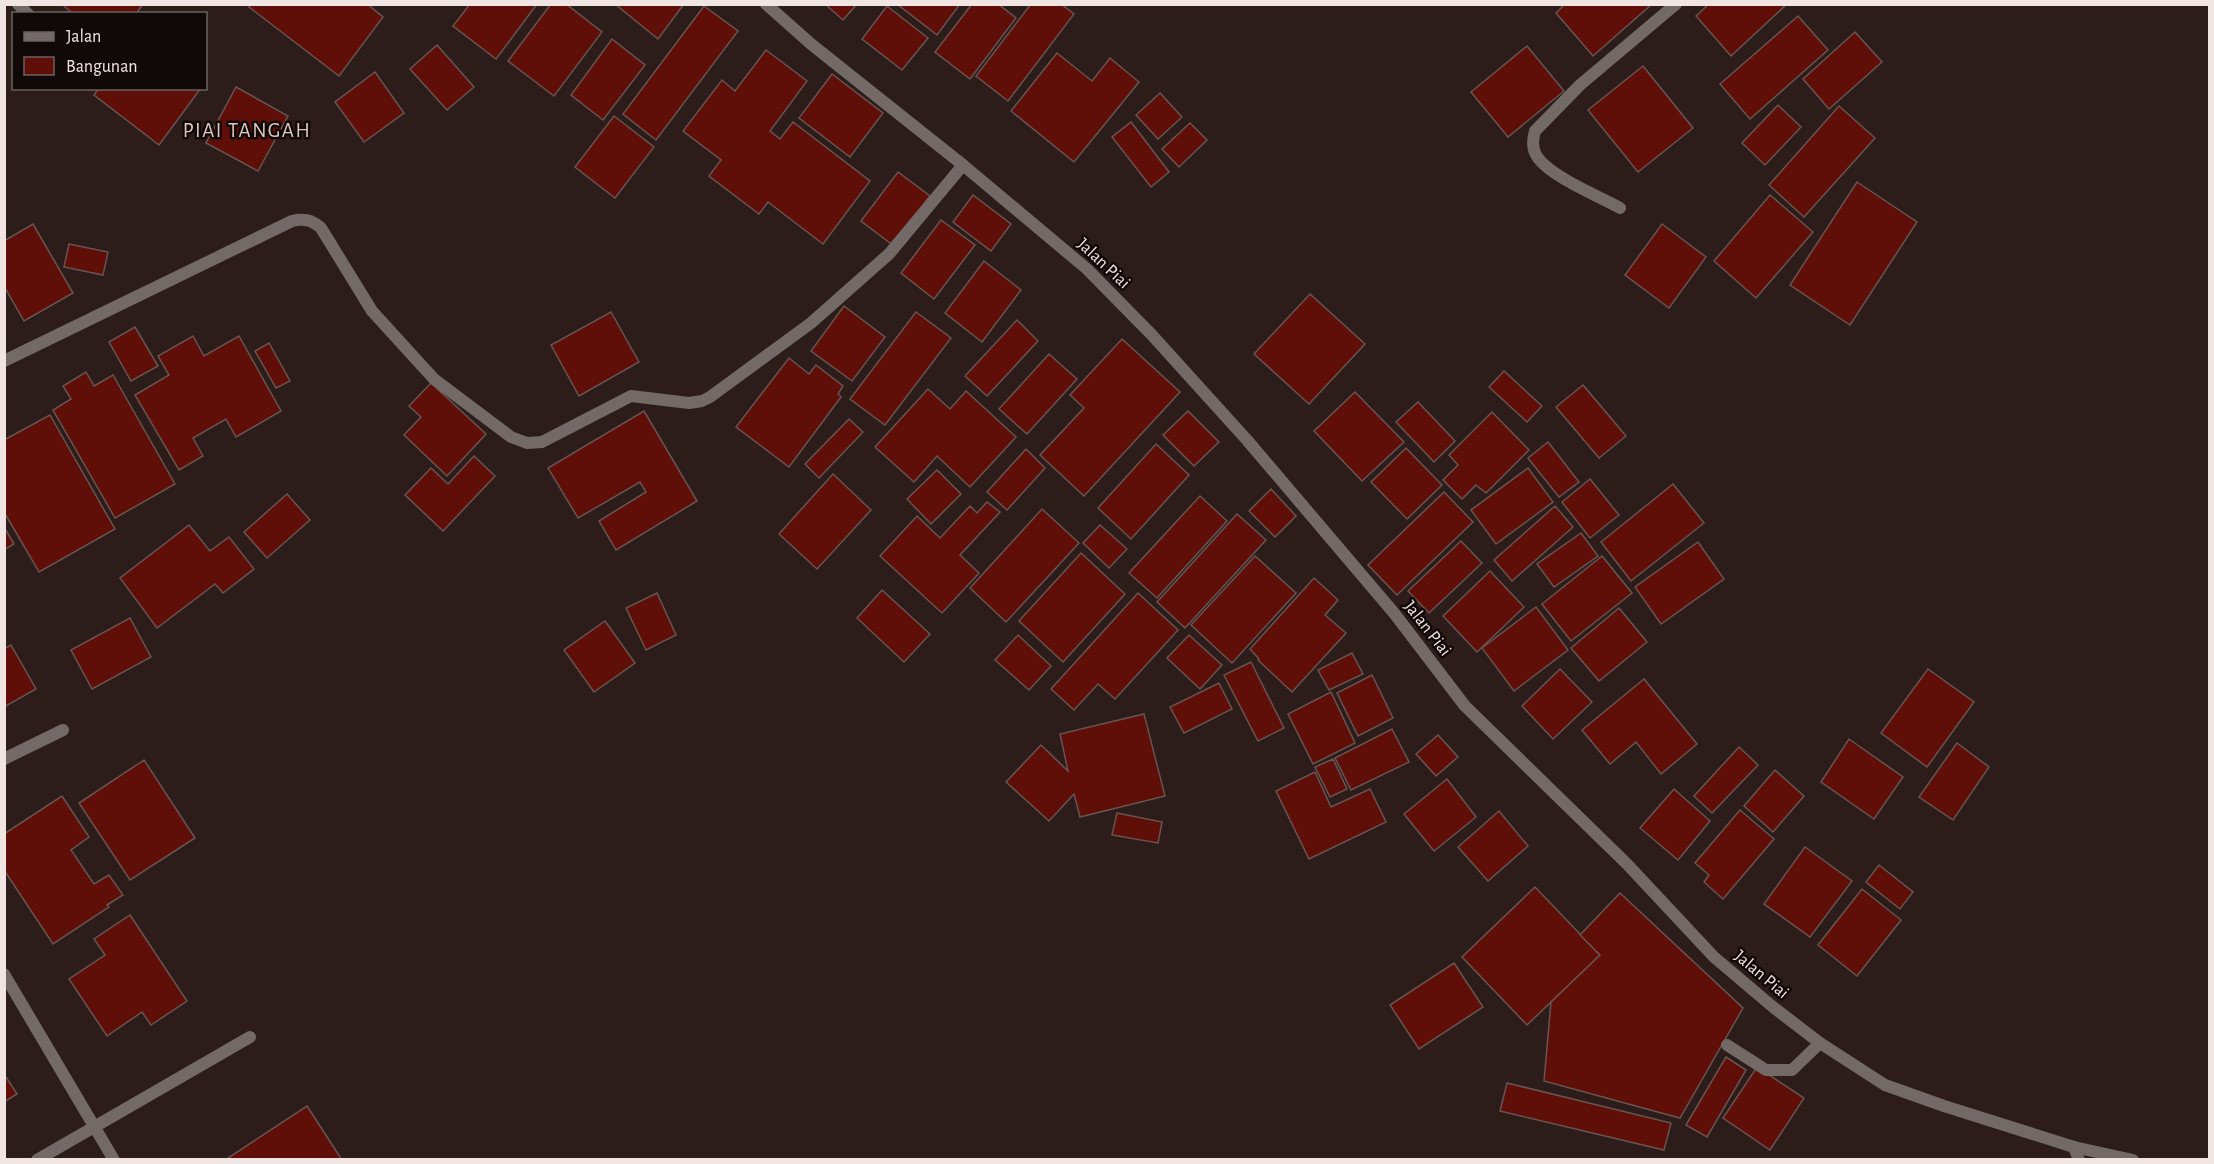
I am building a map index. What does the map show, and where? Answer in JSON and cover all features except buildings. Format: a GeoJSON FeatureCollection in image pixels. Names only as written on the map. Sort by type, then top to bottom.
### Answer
{"type":"FeatureCollection","features":[{"type":"Feature","properties":{"kind":"street","name":"Jalan Piai"},"geometry":{"type":"LineString","coordinates":[[766,4],[811,44],[963,165],[1087,269],[1151,333],[1247,440],[1394,613],[1465,706],[1627,864],[1714,957],[1773,1007],[1820,1043],[1885,1085],[2074,1147],[2133,1160]]}},
{"type":"Feature","properties":{"kind":"street"},"geometry":{"type":"LineString","coordinates":[[1620,208],[1557,174],[1539,159],[1532,140],[1535,131],[1580,85],[1676,4]]}},
{"type":"Feature","properties":{"kind":"street"},"geometry":{"type":"LineString","coordinates":[[4,361],[292,221],[310,220],[321,228],[372,311],[434,380],[511,437],[527,442],[542,442],[620,399],[631,396],[689,403],[711,397],[811,323],[889,254],[963,165]]}},
{"type":"Feature","properties":{"kind":"street"},"geometry":{"type":"LineString","coordinates":[[4,759],[63,729]]}},
{"type":"Feature","properties":{"kind":"street"},"geometry":{"type":"LineString","coordinates":[[4,974],[114,1160]]}},
{"type":"Feature","properties":{"kind":"street"},"geometry":{"type":"LineString","coordinates":[[37,1160],[250,1037]]}},
{"type":"Feature","properties":{"kind":"street"},"geometry":{"type":"LineString","coordinates":[[1727,1045],[1766,1070],[1792,1070],[1820,1043]]}},
{"type":"Feature","properties":{"kind":"street"},"geometry":{"type":"LineString","coordinates":[[2074,1147],[2079,1160]]}},
{"type":"Feature","properties":{"kind":"district","name":"PIAI TANGAH"},"geometry":{"type":"Point","coordinates":[247,130]}}]}
